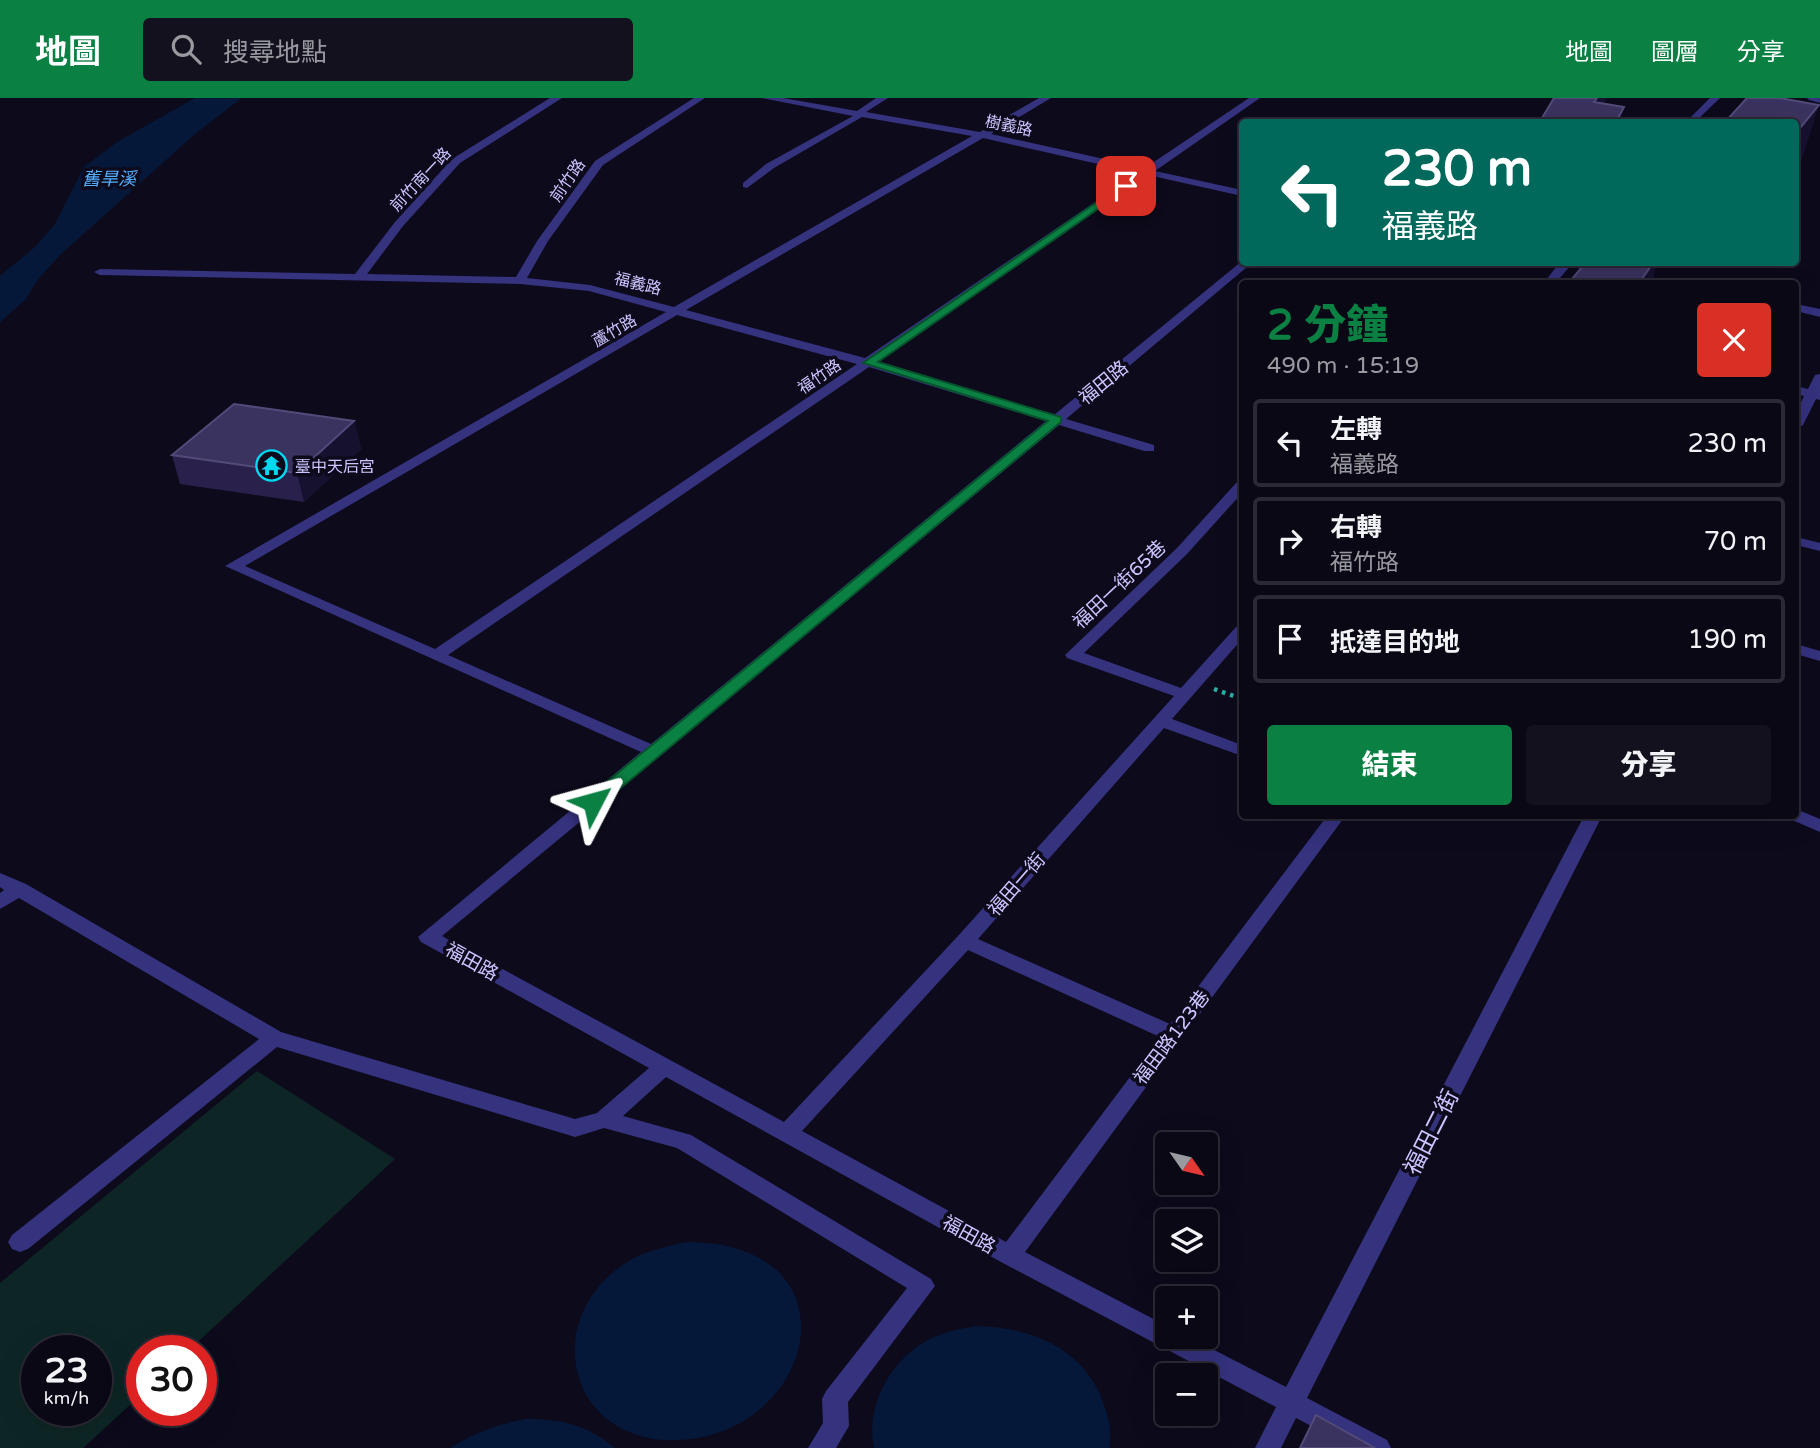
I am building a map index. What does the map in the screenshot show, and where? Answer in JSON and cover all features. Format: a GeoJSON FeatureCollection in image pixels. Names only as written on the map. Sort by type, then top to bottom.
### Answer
{"type":"FeatureCollection","features":[{"type":"Feature","properties":{"kind":"street","name":"前竹南一路"},"geometry":{"type":"LineString","coordinates":[[357,279],[399,224],[456,161],[557,98]]}},
{"type":"Feature","properties":{"kind":"street","name":"前竹路"},"geometry":{"type":"LineString","coordinates":[[520,281],[543,241],[599,163],[700,98]]}},
{"type":"Feature","properties":{"kind":"street","name":"樹義路"},"geometry":{"type":"LineString","coordinates":[[767,98],[982,135],[1239,192]]}},
{"type":"Feature","properties":{"kind":"street"},"geometry":{"type":"LineString","coordinates":[[747,185],[771,166],[847,123],[863,108],[883,98]]}},
{"type":"Feature","properties":{"kind":"street","name":"蘆竹路"},"geometry":{"type":"LineString","coordinates":[[436,656],[233,566],[1046,98]]}},
{"type":"Feature","properties":{"kind":"street","name":"福竹路"},"geometry":{"type":"LineString","coordinates":[[436,656],[1255,98]]}},
{"type":"Feature","properties":{"kind":"street"},"geometry":{"type":"LineString","coordinates":[[1693,119],[1714,98]]}},
{"type":"Feature","properties":{"kind":"street"},"geometry":{"type":"LineString","coordinates":[[1812,98],[1820,100]]}},
{"type":"Feature","properties":{"kind":"street","name":"福田路"},"geometry":{"type":"LineString","coordinates":[[1243,266],[428,937],[1009,1255],[1378,1448]]}},
{"type":"Feature","properties":{"kind":"street"},"geometry":{"type":"LineString","coordinates":[[1552,280],[1564,266]]}},
{"type":"Feature","properties":{"kind":"street"},"geometry":{"type":"LineString","coordinates":[[1587,266],[1654,280]]}},
{"type":"Feature","properties":{"kind":"street","name":"福義路"},"geometry":{"type":"LineString","coordinates":[[100,272],[520,281],[590,288],[869,363],[1149,448]]}},
{"type":"Feature","properties":{"kind":"street"},"geometry":{"type":"LineString","coordinates":[[1799,309],[1820,313]]}},
{"type":"Feature","properties":{"kind":"street"},"geometry":{"type":"LineString","coordinates":[[1799,420],[1816,395],[1820,378]]}},
{"type":"Feature","properties":{"kind":"street"},"geometry":{"type":"LineString","coordinates":[[1799,391],[1816,395]]}},
{"type":"Feature","properties":{"kind":"street","name":"福田一街65巷"},"geometry":{"type":"LineString","coordinates":[[1183,695],[1073,655],[1182,551],[1239,488]]}},
{"type":"Feature","properties":{"kind":"street"},"geometry":{"type":"LineString","coordinates":[[1799,542],[1820,547]]}},
{"type":"Feature","properties":{"kind":"street","name":"福田一街"},"geometry":{"type":"LineString","coordinates":[[786,1134],[965,941],[1239,633]]}},
{"type":"Feature","properties":{"kind":"street"},"geometry":{"type":"LineString","coordinates":[[1799,650],[1820,656]]}},
{"type":"Feature","properties":{"kind":"street"},"geometry":{"type":"LineString","coordinates":[[436,656],[655,751]]}},
{"type":"Feature","properties":{"kind":"street"},"geometry":{"type":"LineString","coordinates":[[1160,721],[1239,750]]}},
{"type":"Feature","properties":{"kind":"street"},"geometry":{"type":"LineString","coordinates":[[1799,816],[1820,825]]}},
{"type":"Feature","properties":{"kind":"street","name":"福田路123巷"},"geometry":{"type":"LineString","coordinates":[[1009,1255],[1334,819]]}},
{"type":"Feature","properties":{"kind":"street","name":"福田二街"},"geometry":{"type":"LineString","coordinates":[[1268,1448],[1591,819]]}},
{"type":"Feature","properties":{"kind":"street"},"geometry":{"type":"LineString","coordinates":[[0,879],[274,1038],[575,1128],[604,1119],[663,1067]]}},
{"type":"Feature","properties":{"kind":"street"},"geometry":{"type":"LineString","coordinates":[[0,902],[19,889]]}},
{"type":"Feature","properties":{"kind":"street"},"geometry":{"type":"LineString","coordinates":[[965,941],[1172,1034]]}},
{"type":"Feature","properties":{"kind":"street"},"geometry":{"type":"LineString","coordinates":[[20,1242],[274,1038]]}},
{"type":"Feature","properties":{"kind":"street"},"geometry":{"type":"LineString","coordinates":[[604,1119],[683,1140],[923,1286],[835,1399],[836,1426],[821,1448]]}},
{"type":"Feature","properties":{"kind":"green space"},"geometry":{"type":"Polygon","coordinates":[[[257,1071],[395,1159],[205,1335],[126,1335],[126,1409],[112,1421],[112,1335],[21,1335],[21,1426],[107,1426],[83,1448],[0,1448],[0,1283],[257,1071]]]}},
{"type":"Feature","properties":{"kind":"water","name":"舊旱溪"},"geometry":{"type":"Polygon","coordinates":[[[195,98],[242,98],[196,133],[60,255],[39,278],[25,300],[0,322],[0,276],[35,247],[55,224],[84,167],[117,142],[195,98]]]}},
{"type":"Feature","properties":{"kind":"water"},"geometry":{"type":"Polygon","coordinates":[[[689,1242],[745,1251],[781,1275],[799,1308],[799,1345],[785,1381],[756,1413],[715,1434],[663,1440],[630,1432],[605,1417],[587,1396],[577,1371],[575,1343],[581,1316],[596,1290],[620,1267],[653,1250],[689,1242]]]}},
{"type":"Feature","properties":{"kind":"water"},"geometry":{"type":"Polygon","coordinates":[[[976,1326],[997,1327],[1036,1337],[1070,1356],[1096,1386],[1107,1416],[1109,1448],[874,1448],[873,1416],[877,1400],[893,1371],[904,1358],[930,1339],[976,1326]]]}},
{"type":"Feature","properties":{"kind":"water"},"geometry":{"type":"Polygon","coordinates":[[[526,1419],[551,1420],[574,1425],[595,1434],[615,1448],[450,1448],[486,1430],[526,1419]]]}},
{"type":"Feature","properties":{"kind":"building"},"geometry":{"type":"Polygon","coordinates":[[[1554,98],[1597,98],[1594,102],[1624,107],[1618,119],[1542,118],[1554,98]]]}},
{"type":"Feature","properties":{"kind":"building"},"geometry":{"type":"Polygon","coordinates":[[[1747,98],[1780,98],[1819,105],[1799,129],[1799,119],[1728,119],[1747,98]]]}},
{"type":"Feature","properties":{"kind":"building"},"geometry":{"type":"Polygon","coordinates":[[[1583,266],[1651,266],[1641,280],[1571,280],[1583,266]]]}},
{"type":"Feature","properties":{"kind":"building"},"geometry":{"type":"Polygon","coordinates":[[[234,404],[354,421],[297,473],[172,455],[234,404]]]}},
{"type":"Feature","properties":{"kind":"building"},"geometry":{"type":"Polygon","coordinates":[[[1316,1415],[1375,1448],[1300,1448],[1316,1415]]]}},
{"type":"Feature","properties":{"kind":"place","name":"臺中天后宮"},"geometry":{"type":"Point","coordinates":[272,466]}},
{"type":"Feature","properties":{"kind":"route"},"geometry":{"type":"LineString","coordinates":[[593,802],[1057,420],[869,363],[1126,186]]}}]}
